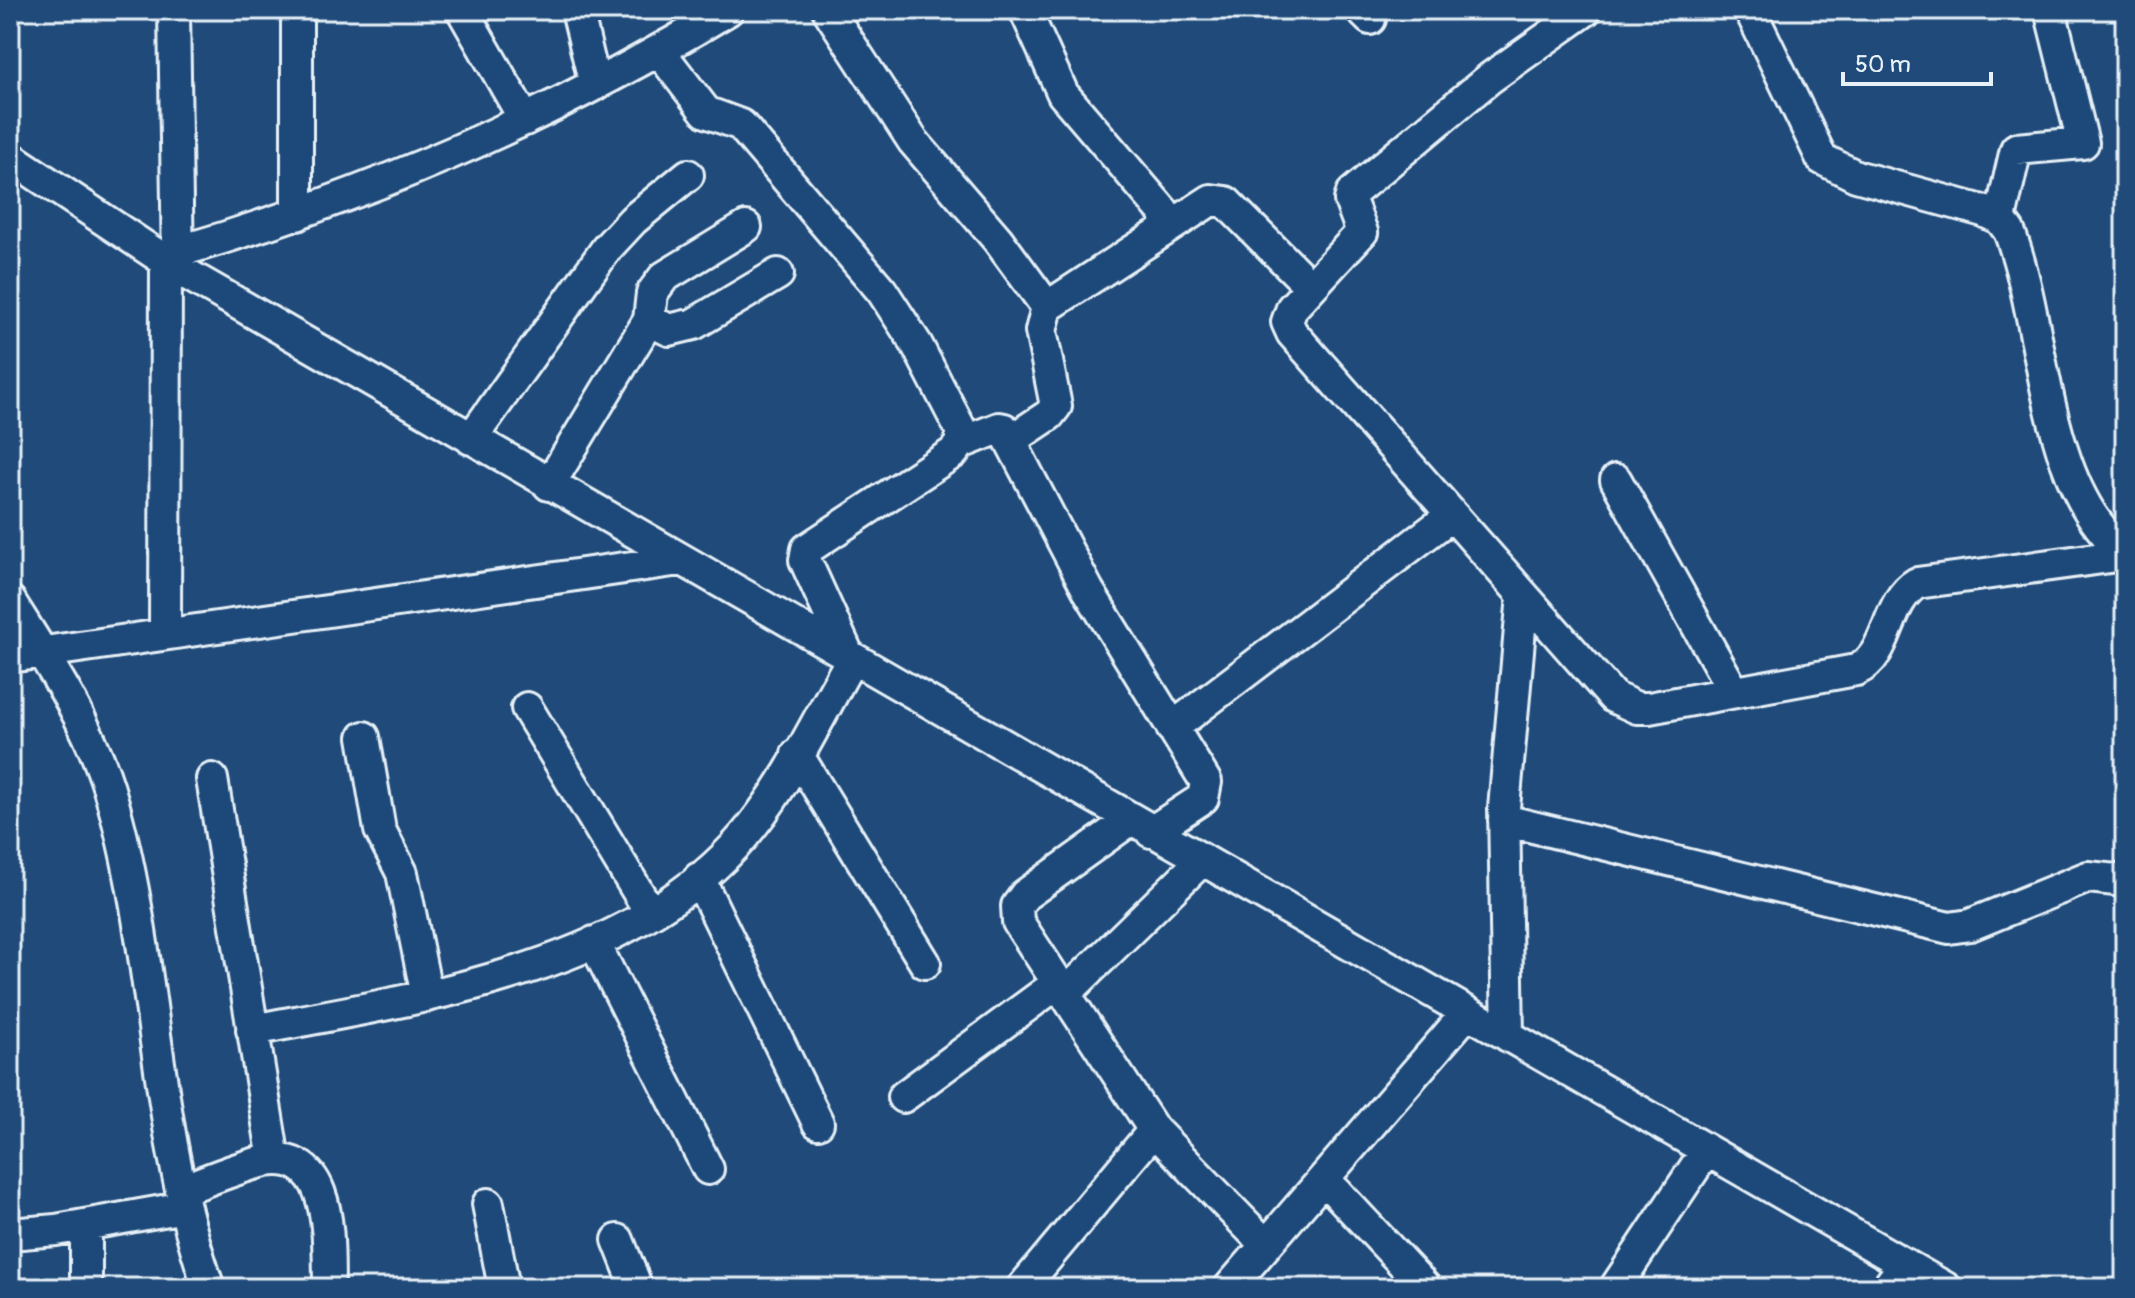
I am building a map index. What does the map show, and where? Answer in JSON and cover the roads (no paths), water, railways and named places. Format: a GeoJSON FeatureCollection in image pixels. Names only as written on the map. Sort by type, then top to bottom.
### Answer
{"type":"FeatureCollection","features":[{"type":"Feature","properties":{"kind":"street"},"geometry":{"type":"LineString","coordinates":[[165,633],[174,260],[174,10]]}},
{"type":"Feature","properties":{"kind":"street"},"geometry":{"type":"LineString","coordinates":[[297,10],[297,215]]}},
{"type":"Feature","properties":{"kind":"street"},"geometry":{"type":"LineString","coordinates":[[462,10],[525,120]]}},
{"type":"Feature","properties":{"kind":"street"},"geometry":{"type":"LineString","coordinates":[[577,10],[595,85]]}},
{"type":"Feature","properties":{"kind":"street"},"geometry":{"type":"LineString","coordinates":[[174,260],[399,178],[525,120],[660,52],[728,10]]}},
{"type":"Feature","properties":{"kind":"street"},"geometry":{"type":"LineString","coordinates":[[828,10],[913,141],[998,240],[1047,307]]}},
{"type":"Feature","properties":{"kind":"street"},"geometry":{"type":"LineString","coordinates":[[1025,10],[1063,94],[1174,224]]}},
{"type":"Feature","properties":{"kind":"street"},"geometry":{"type":"LineString","coordinates":[[1586,10],[1490,78],[1352,193],[1350,200],[1362,232],[1292,308],[1289,328],[1623,704],[1649,708],[1864,667],[1874,656],[1898,600],[1917,583],[2125,553]]}},
{"type":"Feature","properties":{"kind":"street"},"geometry":{"type":"LineString","coordinates":[[1750,10],[1822,159],[1856,176],[1983,211],[2000,219],[2015,246],[2050,405],[2083,505],[2094,523],[2125,553]]}},
{"type":"Feature","properties":{"kind":"street"},"geometry":{"type":"LineString","coordinates":[[2000,219],[2016,149],[2083,143],[2050,10]]}},
{"type":"Feature","properties":{"kind":"street"},"geometry":{"type":"LineString","coordinates":[[660,52],[706,112],[741,125],[882,291],[939,387],[961,430],[961,443]]}},
{"type":"Feature","properties":{"kind":"street"},"geometry":{"type":"LineString","coordinates":[[10,157],[174,260],[549,485],[1706,1151],[1896,1276],[1946,1288]]}},
{"type":"Feature","properties":{"kind":"street"},"geometry":{"type":"LineString","coordinates":[[471,439],[607,248],[633,220],[688,175]]}},
{"type":"Feature","properties":{"kind":"street"},"geometry":{"type":"LineString","coordinates":[[1010,441],[1049,415],[1056,406],[1041,331],[1047,307],[1211,200],[1223,200],[1311,287]]}},
{"type":"Feature","properties":{"kind":"street"},"geometry":{"type":"LineString","coordinates":[[549,485],[649,320],[652,293],[664,277],[746,227]]}},
{"type":"Feature","properties":{"kind":"street"},"geometry":{"type":"LineString","coordinates":[[649,320],[669,330],[694,324],[778,274]]}},
{"type":"Feature","properties":{"kind":"street"},"geometry":{"type":"LineString","coordinates":[[850,658],[805,560],[807,549],[953,453],[961,443],[1001,428],[1082,580],[1206,782],[1207,793],[1140,826],[1025,895],[1017,906],[1018,922],[1154,1130],[1266,1245]]}},
{"type":"Feature","properties":{"kind":"street"},"geometry":{"type":"LineString","coordinates":[[1616,480],[1734,692]]}},
{"type":"Feature","properties":{"kind":"street"},"geometry":{"type":"LineString","coordinates":[[1172,728],[1452,515]]}},
{"type":"Feature","properties":{"kind":"street"},"geometry":{"type":"LineString","coordinates":[[10,657],[680,560]]}},
{"type":"Feature","properties":{"kind":"street"},"geometry":{"type":"LineString","coordinates":[[1508,1036],[1504,820],[1523,595]]}},
{"type":"Feature","properties":{"kind":"street"},"geometry":{"type":"LineString","coordinates":[[10,601],[42,651],[94,748],[118,824],[183,1199],[209,1288]]}},
{"type":"Feature","properties":{"kind":"street"},"geometry":{"type":"LineString","coordinates":[[252,1030],[427,996],[526,970],[594,942],[650,912],[699,878],[752,826],[797,754],[850,658]]}},
{"type":"Feature","properties":{"kind":"street"},"geometry":{"type":"LineString","coordinates":[[527,708],[650,912]]}},
{"type":"Feature","properties":{"kind":"street"},"geometry":{"type":"LineString","coordinates":[[364,737],[380,830],[402,873],[427,996]]}},
{"type":"Feature","properties":{"kind":"street"},"geometry":{"type":"LineString","coordinates":[[797,754],[925,963]]}},
{"type":"Feature","properties":{"kind":"street"},"geometry":{"type":"LineString","coordinates":[[212,779],[274,1160]]}},
{"type":"Feature","properties":{"kind":"street"},"geometry":{"type":"LineString","coordinates":[[1504,820],[1949,928],[1970,925],[2088,877],[2125,881]]}},
{"type":"Feature","properties":{"kind":"street"},"geometry":{"type":"LineString","coordinates":[[903,1097],[1062,989],[1201,861]]}},
{"type":"Feature","properties":{"kind":"street"},"geometry":{"type":"LineString","coordinates":[[699,878],[818,1123]]}},
{"type":"Feature","properties":{"kind":"street"},"geometry":{"type":"LineString","coordinates":[[594,942],[708,1169]]}},
{"type":"Feature","properties":{"kind":"street"},"geometry":{"type":"LineString","coordinates":[[1229,1288],[1467,1013]]}},
{"type":"Feature","properties":{"kind":"street"},"geometry":{"type":"LineString","coordinates":[[1022,1288],[1154,1130]]}},
{"type":"Feature","properties":{"kind":"street"},"geometry":{"type":"LineString","coordinates":[[1615,1288],[1706,1151]]}},
{"type":"Feature","properties":{"kind":"street"},"geometry":{"type":"LineString","coordinates":[[10,1234],[86,1225],[183,1199],[274,1160],[292,1162],[317,1184],[327,1222],[329,1288]]}},
{"type":"Feature","properties":{"kind":"street"},"geometry":{"type":"LineString","coordinates":[[1324,1179],[1426,1288]]}},
{"type":"Feature","properties":{"kind":"street"},"geometry":{"type":"LineString","coordinates":[[488,1204],[504,1288]]}},
{"type":"Feature","properties":{"kind":"street"},"geometry":{"type":"LineString","coordinates":[[86,1225],[86,1288]]}},
{"type":"Feature","properties":{"kind":"street"},"geometry":{"type":"LineString","coordinates":[[618,1240],[637,1288]]}}]}
